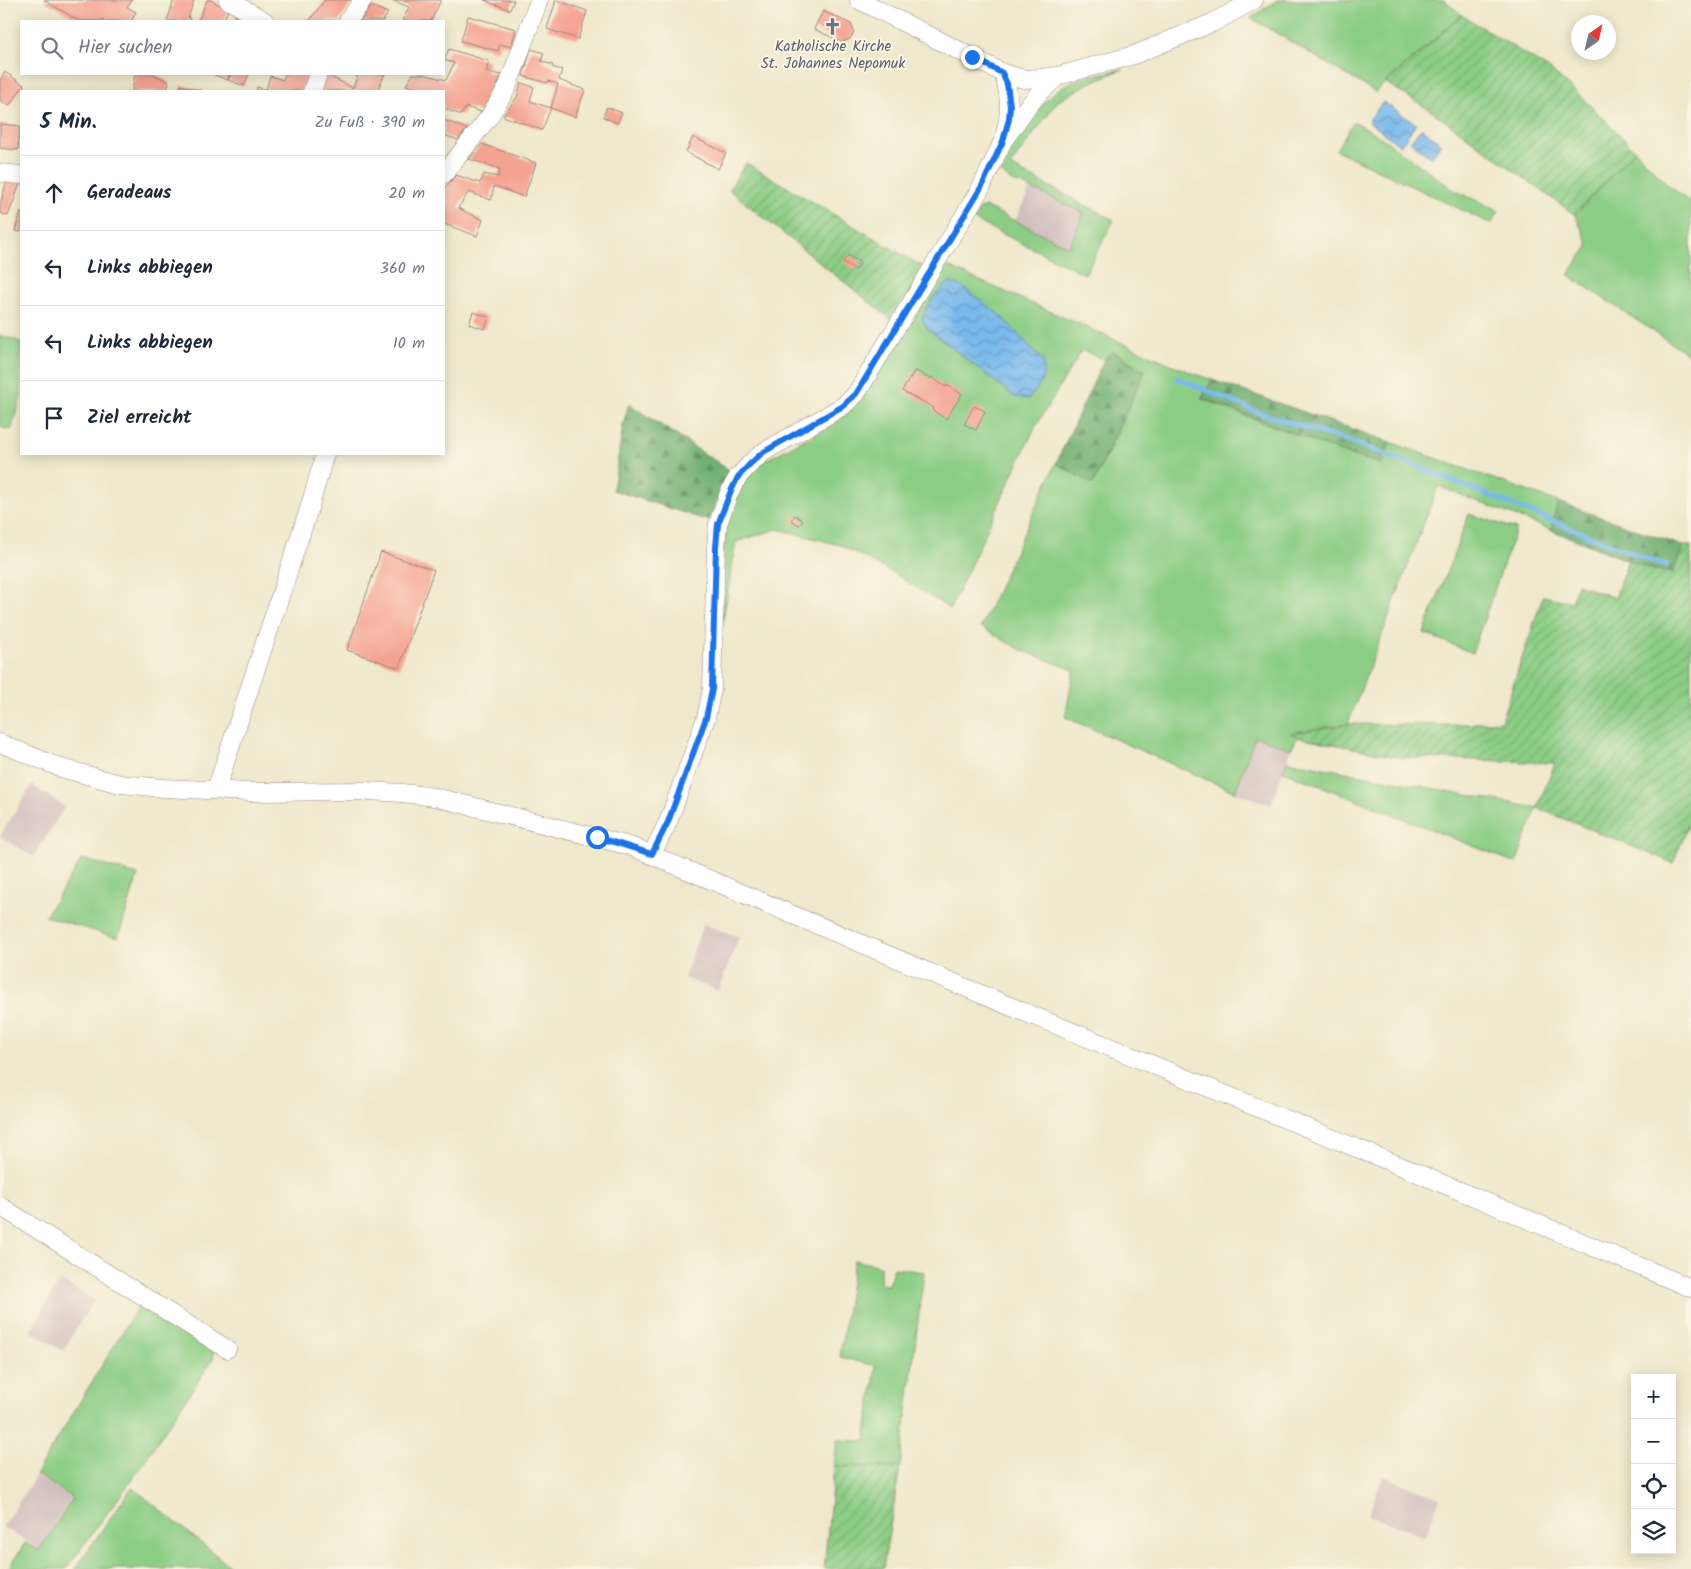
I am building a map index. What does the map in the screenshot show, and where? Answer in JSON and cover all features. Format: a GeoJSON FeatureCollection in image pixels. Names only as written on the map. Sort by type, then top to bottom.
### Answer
{"type":"FeatureCollection","features":[{"type":"Feature","properties":{"kind":"street"},"geometry":{"type":"LineString","coordinates":[[228,0],[263,20]]}},
{"type":"Feature","properties":{"kind":"street"},"geometry":{"type":"LineString","coordinates":[[349,20],[363,0]]}},
{"type":"Feature","properties":{"kind":"street"},"geometry":{"type":"LineString","coordinates":[[445,173],[489,116],[507,88],[539,0]]}},
{"type":"Feature","properties":{"kind":"street"},"geometry":{"type":"LineString","coordinates":[[859,0],[1002,73],[1024,79],[1058,76],[1134,55],[1214,22],[1254,0]]}},
{"type":"Feature","properties":{"kind":"street"},"geometry":{"type":"LineString","coordinates":[[652,854],[668,822],[706,718],[712,689],[718,524],[730,493],[738,477],[762,453],[843,406],[856,394],[982,186],[1003,141],[1009,119],[1010,106],[1007,84],[1002,73]]}},
{"type":"Feature","properties":{"kind":"street"},"geometry":{"type":"LineString","coordinates":[[312,90],[318,75]]}},
{"type":"Feature","properties":{"kind":"street"},"geometry":{"type":"LineString","coordinates":[[1003,141],[1025,110],[1058,76]]}},
{"type":"Feature","properties":{"kind":"street"},"geometry":{"type":"LineString","coordinates":[[0,173],[20,175]]}},
{"type":"Feature","properties":{"kind":"street"},"geometry":{"type":"LineString","coordinates":[[216,790],[310,509],[325,455]]}},
{"type":"Feature","properties":{"kind":"street"},"geometry":{"type":"LineString","coordinates":[[0,743],[61,768],[120,784],[251,792],[367,791],[435,797],[597,837],[652,854],[735,892],[1398,1165],[1691,1288]]}},
{"type":"Feature","properties":{"kind":"street"},"geometry":{"type":"LineString","coordinates":[[0,1206],[227,1349]]}},
{"type":"Feature","properties":{"kind":"shaded area"},"geometry":{"type":"Polygon","coordinates":[[[1030,188],[1084,213],[1069,247],[1015,221],[1030,188]]]}},
{"type":"Feature","properties":{"kind":"shaded area"},"geometry":{"type":"Polygon","coordinates":[[[1255,736],[1291,749],[1271,805],[1235,792],[1255,736]]]}},
{"type":"Feature","properties":{"kind":"shaded area"},"geometry":{"type":"Polygon","coordinates":[[[32,785],[65,807],[33,857],[0,836],[32,785]]]}},
{"type":"Feature","properties":{"kind":"shaded area"},"geometry":{"type":"Polygon","coordinates":[[[703,924],[739,937],[718,991],[684,978],[703,924]]]}},
{"type":"Feature","properties":{"kind":"shaded area"},"geometry":{"type":"Polygon","coordinates":[[[60,1280],[94,1300],[63,1351],[30,1331],[60,1280]]]}},
{"type":"Feature","properties":{"kind":"shaded area"},"geometry":{"type":"Polygon","coordinates":[[[36,1475],[71,1498],[39,1549],[3,1527],[36,1475]]]}},
{"type":"Feature","properties":{"kind":"shaded area"},"geometry":{"type":"Polygon","coordinates":[[[1383,1476],[1440,1498],[1425,1537],[1368,1515],[1383,1476]]]}},
{"type":"Feature","properties":{"kind":"green space"},"geometry":{"type":"Polygon","coordinates":[[[1277,0],[1444,0],[1462,15],[1375,92],[1251,18],[1277,0]]]}},
{"type":"Feature","properties":{"kind":"green space"},"geometry":{"type":"Polygon","coordinates":[[[1462,15],[1549,69],[1587,102],[1635,150],[1575,215],[1433,112],[1386,83],[1462,15]]]}},
{"type":"Feature","properties":{"kind":"green space"},"geometry":{"type":"Polygon","coordinates":[[[1123,69],[1089,83],[1057,102],[1010,166],[1114,220],[1085,274],[974,220],[979,209],[986,207],[1069,247],[1084,213],[1009,180],[1000,171],[1000,164],[1039,108],[1058,89],[1081,79],[1123,69]]]}},
{"type":"Feature","properties":{"kind":"green space"},"geometry":{"type":"Polygon","coordinates":[[[1354,121],[1385,140],[1454,190],[1499,211],[1491,224],[1336,150],[1354,121]]]}},
{"type":"Feature","properties":{"kind":"green space"},"geometry":{"type":"Polygon","coordinates":[[[1635,150],[1666,183],[1691,203],[1691,356],[1568,275],[1589,245],[1575,215],[1635,150]]]}},
{"type":"Feature","properties":{"kind":"green space"},"geometry":{"type":"Polygon","coordinates":[[[746,163],[927,269],[893,321],[729,190],[746,163]]]}},
{"type":"Feature","properties":{"kind":"green space"},"geometry":{"type":"Polygon","coordinates":[[[946,266],[1189,372],[1212,380],[1202,399],[1344,453],[1381,464],[1390,442],[1558,502],[1551,530],[1438,486],[1348,724],[1292,733],[1298,737],[1291,749],[1255,736],[1235,792],[1065,717],[1074,670],[1021,650],[981,627],[1056,463],[1093,484],[1145,371],[1112,351],[1104,360],[1082,350],[1035,427],[950,609],[890,571],[840,545],[777,529],[736,542],[722,626],[725,524],[736,495],[746,477],[760,463],[840,421],[899,323],[908,329],[946,266]],[[922,318],[928,329],[1015,397],[922,318]]]}},
{"type":"Feature","properties":{"kind":"green space"},"geometry":{"type":"Polygon","coordinates":[[[0,335],[20,342],[20,400],[11,430],[0,427],[0,335]]]}},
{"type":"Feature","properties":{"kind":"green space"},"geometry":{"type":"Polygon","coordinates":[[[1112,351],[1145,371],[1093,484],[1056,463],[1104,360],[1112,351]]]}},
{"type":"Feature","properties":{"kind":"green space"},"geometry":{"type":"Polygon","coordinates":[[[1212,380],[1390,442],[1382,464],[1344,453],[1202,398],[1212,380]]]}},
{"type":"Feature","properties":{"kind":"green space"},"geometry":{"type":"Polygon","coordinates":[[[629,404],[729,470],[709,521],[613,490],[623,425],[629,404]]]}},
{"type":"Feature","properties":{"kind":"green space"},"geometry":{"type":"Polygon","coordinates":[[[1558,502],[1683,546],[1673,574],[1647,568],[1551,530],[1558,502]]]}},
{"type":"Feature","properties":{"kind":"green space"},"geometry":{"type":"Polygon","coordinates":[[[1469,514],[1516,529],[1472,653],[1424,633],[1469,514]]]}},
{"type":"Feature","properties":{"kind":"green space"},"geometry":{"type":"Polygon","coordinates":[[[1683,546],[1691,546],[1691,819],[1673,863],[1537,808],[1555,763],[1398,757],[1298,737],[1291,733],[1348,724],[1453,725],[1501,721],[1543,596],[1572,602],[1577,584],[1615,598],[1628,560],[1647,568],[1673,574],[1683,546]]]}},
{"type":"Feature","properties":{"kind":"green space"},"geometry":{"type":"Polygon","coordinates":[[[1287,761],[1537,808],[1516,863],[1283,771],[1287,761]]]}},
{"type":"Feature","properties":{"kind":"green space"},"geometry":{"type":"Polygon","coordinates":[[[82,859],[138,875],[118,938],[45,916],[82,859]]]}},
{"type":"Feature","properties":{"kind":"green space"},"geometry":{"type":"Polygon","coordinates":[[[854,1260],[880,1266],[880,1284],[888,1285],[894,1268],[924,1272],[900,1467],[834,1466],[837,1440],[865,1441],[876,1366],[840,1357],[854,1260]]]}},
{"type":"Feature","properties":{"kind":"green space"},"geometry":{"type":"Polygon","coordinates":[[[142,1300],[214,1346],[213,1359],[128,1485],[66,1569],[8,1569],[25,1543],[39,1550],[73,1498],[36,1474],[142,1300]]]}},
{"type":"Feature","properties":{"kind":"green space"},"geometry":{"type":"Polygon","coordinates":[[[834,1466],[900,1467],[883,1568],[824,1569],[834,1466]]]}},
{"type":"Feature","properties":{"kind":"green space"},"geometry":{"type":"Polygon","coordinates":[[[132,1487],[233,1569],[75,1569],[132,1487]]]}},
{"type":"Feature","properties":{"kind":"water"},"geometry":{"type":"Polygon","coordinates":[[[1383,102],[1416,124],[1400,146],[1368,121],[1383,102]]]}},
{"type":"Feature","properties":{"kind":"water"},"geometry":{"type":"Polygon","coordinates":[[[1422,128],[1441,144],[1431,158],[1410,141],[1422,128]]]}},
{"type":"Feature","properties":{"kind":"water"},"geometry":{"type":"Polygon","coordinates":[[[949,283],[962,286],[1002,317],[1043,361],[1043,378],[1028,399],[1015,397],[928,329],[922,319],[925,312],[933,298],[949,283]]]}},
{"type":"Feature","properties":{"kind":"building"},"geometry":{"type":"Polygon","coordinates":[[[44,0],[132,0],[127,7],[136,12],[132,20],[77,20],[44,0]]]}},
{"type":"Feature","properties":{"kind":"building"},"geometry":{"type":"Polygon","coordinates":[[[174,0],[194,0],[188,18],[190,18],[189,20],[167,20],[174,0]]]}},
{"type":"Feature","properties":{"kind":"building"},"geometry":{"type":"Polygon","coordinates":[[[207,0],[211,0],[228,10],[223,20],[198,20],[207,0]]]}},
{"type":"Feature","properties":{"kind":"building"},"geometry":{"type":"Polygon","coordinates":[[[325,0],[354,0],[340,20],[310,20],[325,0]]]}},
{"type":"Feature","properties":{"kind":"building"},"geometry":{"type":"Polygon","coordinates":[[[391,0],[441,0],[431,20],[402,20],[409,7],[391,0]]]}},
{"type":"Feature","properties":{"kind":"building"},"geometry":{"type":"Polygon","coordinates":[[[484,0],[514,0],[510,10],[484,0]]]}},
{"type":"Feature","properties":{"kind":"building"},"geometry":{"type":"Polygon","coordinates":[[[556,0],[587,11],[578,39],[547,29],[556,0]]]}},
{"type":"Feature","properties":{"kind":"building"},"geometry":{"type":"Polygon","coordinates":[[[371,6],[388,13],[384,20],[361,20],[371,6]]]}},
{"type":"Feature","properties":{"kind":"building","name":"Katholische Kirche St. Johannes Nepomuk"},"geometry":{"type":"Polygon","coordinates":[[[823,11],[851,24],[854,32],[850,39],[842,42],[814,29],[823,11]]]}},
{"type":"Feature","properties":{"kind":"building"},"geometry":{"type":"Polygon","coordinates":[[[236,15],[246,20],[234,20],[236,15]]]}},
{"type":"Feature","properties":{"kind":"building"},"geometry":{"type":"Polygon","coordinates":[[[468,16],[516,29],[511,47],[500,44],[498,51],[461,41],[468,16]]]}},
{"type":"Feature","properties":{"kind":"building"},"geometry":{"type":"Polygon","coordinates":[[[449,49],[489,61],[486,72],[502,75],[494,93],[481,112],[466,107],[461,115],[445,108],[445,90],[424,90],[406,85],[412,75],[427,75],[446,80],[454,63],[445,60],[449,49]]]}},
{"type":"Feature","properties":{"kind":"building"},"geometry":{"type":"Polygon","coordinates":[[[531,49],[544,53],[541,61],[562,70],[559,80],[585,90],[575,117],[551,108],[558,84],[523,76],[531,49]]]}},
{"type":"Feature","properties":{"kind":"building"},"geometry":{"type":"Polygon","coordinates":[[[5,72],[24,85],[9,106],[0,100],[0,80],[5,72]]]}},
{"type":"Feature","properties":{"kind":"building"},"geometry":{"type":"Polygon","coordinates":[[[135,75],[156,75],[169,82],[167,90],[132,90],[135,75]]]}},
{"type":"Feature","properties":{"kind":"building"},"geometry":{"type":"Polygon","coordinates":[[[215,75],[230,75],[227,80],[215,75]]]}},
{"type":"Feature","properties":{"kind":"building"},"geometry":{"type":"Polygon","coordinates":[[[230,75],[249,75],[244,86],[228,80],[230,75]]]}},
{"type":"Feature","properties":{"kind":"building"},"geometry":{"type":"Polygon","coordinates":[[[285,75],[309,75],[303,90],[266,90],[270,76],[283,80],[285,75]]]}},
{"type":"Feature","properties":{"kind":"building"},"geometry":{"type":"Polygon","coordinates":[[[325,75],[353,88],[358,75],[385,75],[377,90],[321,90],[325,75]]]}},
{"type":"Feature","properties":{"kind":"building"},"geometry":{"type":"Polygon","coordinates":[[[521,83],[534,87],[530,101],[551,108],[542,130],[503,116],[517,97],[521,83]]]}},
{"type":"Feature","properties":{"kind":"building"},"geometry":{"type":"Polygon","coordinates":[[[181,85],[199,90],[180,90],[181,85]]]}},
{"type":"Feature","properties":{"kind":"building"},"geometry":{"type":"Polygon","coordinates":[[[607,107],[622,113],[617,123],[603,117],[607,107]]]}},
{"type":"Feature","properties":{"kind":"building"},"geometry":{"type":"Polygon","coordinates":[[[445,120],[467,129],[458,140],[445,135],[445,120]]]}},
{"type":"Feature","properties":{"kind":"building"},"geometry":{"type":"Polygon","coordinates":[[[0,124],[20,126],[18,150],[0,148],[0,124]]]}},
{"type":"Feature","properties":{"kind":"building"},"geometry":{"type":"Polygon","coordinates":[[[693,137],[726,153],[718,169],[686,152],[693,137]]]}},
{"type":"Feature","properties":{"kind":"building"},"geometry":{"type":"Polygon","coordinates":[[[482,144],[536,163],[524,197],[494,186],[491,200],[469,192],[458,208],[483,220],[477,236],[445,224],[445,188],[456,175],[480,183],[484,174],[498,177],[500,169],[469,159],[482,144]]]}},
{"type":"Feature","properties":{"kind":"building"},"geometry":{"type":"Polygon","coordinates":[[[7,180],[20,181],[8,216],[0,213],[0,205],[7,180]]]}},
{"type":"Feature","properties":{"kind":"building"},"geometry":{"type":"Polygon","coordinates":[[[20,215],[20,232],[15,231],[20,215]]]}},
{"type":"Feature","properties":{"kind":"building"},"geometry":{"type":"Polygon","coordinates":[[[848,255],[861,263],[856,270],[843,262],[848,255]]]}},
{"type":"Feature","properties":{"kind":"building"},"geometry":{"type":"Polygon","coordinates":[[[473,312],[489,317],[485,329],[469,324],[473,312]]]}},
{"type":"Feature","properties":{"kind":"building"},"geometry":{"type":"Polygon","coordinates":[[[915,370],[962,394],[946,419],[932,410],[934,408],[902,391],[915,370]]]}},
{"type":"Feature","properties":{"kind":"building"},"geometry":{"type":"Polygon","coordinates":[[[974,406],[985,411],[976,430],[964,424],[974,406]]]}},
{"type":"Feature","properties":{"kind":"building"},"geometry":{"type":"Polygon","coordinates":[[[795,515],[803,521],[799,525],[791,520],[795,515]]]}},
{"type":"Feature","properties":{"kind":"building"},"geometry":{"type":"Polygon","coordinates":[[[381,552],[434,570],[399,668],[347,650],[381,552]]]}},
{"type":"Feature","properties":{"kind":"waterway"},"geometry":{"type":"LineString","coordinates":[[1177,378],[1260,413],[1355,443],[1652,561],[1667,565]]}},
{"type":"Feature","properties":{"kind":"place","name":"Katholische Kirche St. Johannes Nepomuk"},"geometry":{"type":"Point","coordinates":[833,26]}},
{"type":"Feature","properties":{"kind":"route"},"geometry":{"type":"LineString","coordinates":[[597,837],[652,854],[668,822],[706,718],[712,689],[718,524],[738,477],[762,453],[843,406],[856,394],[982,186],[1003,141],[1009,119],[1010,106],[1007,84],[1002,73],[972,57]]}}]}
